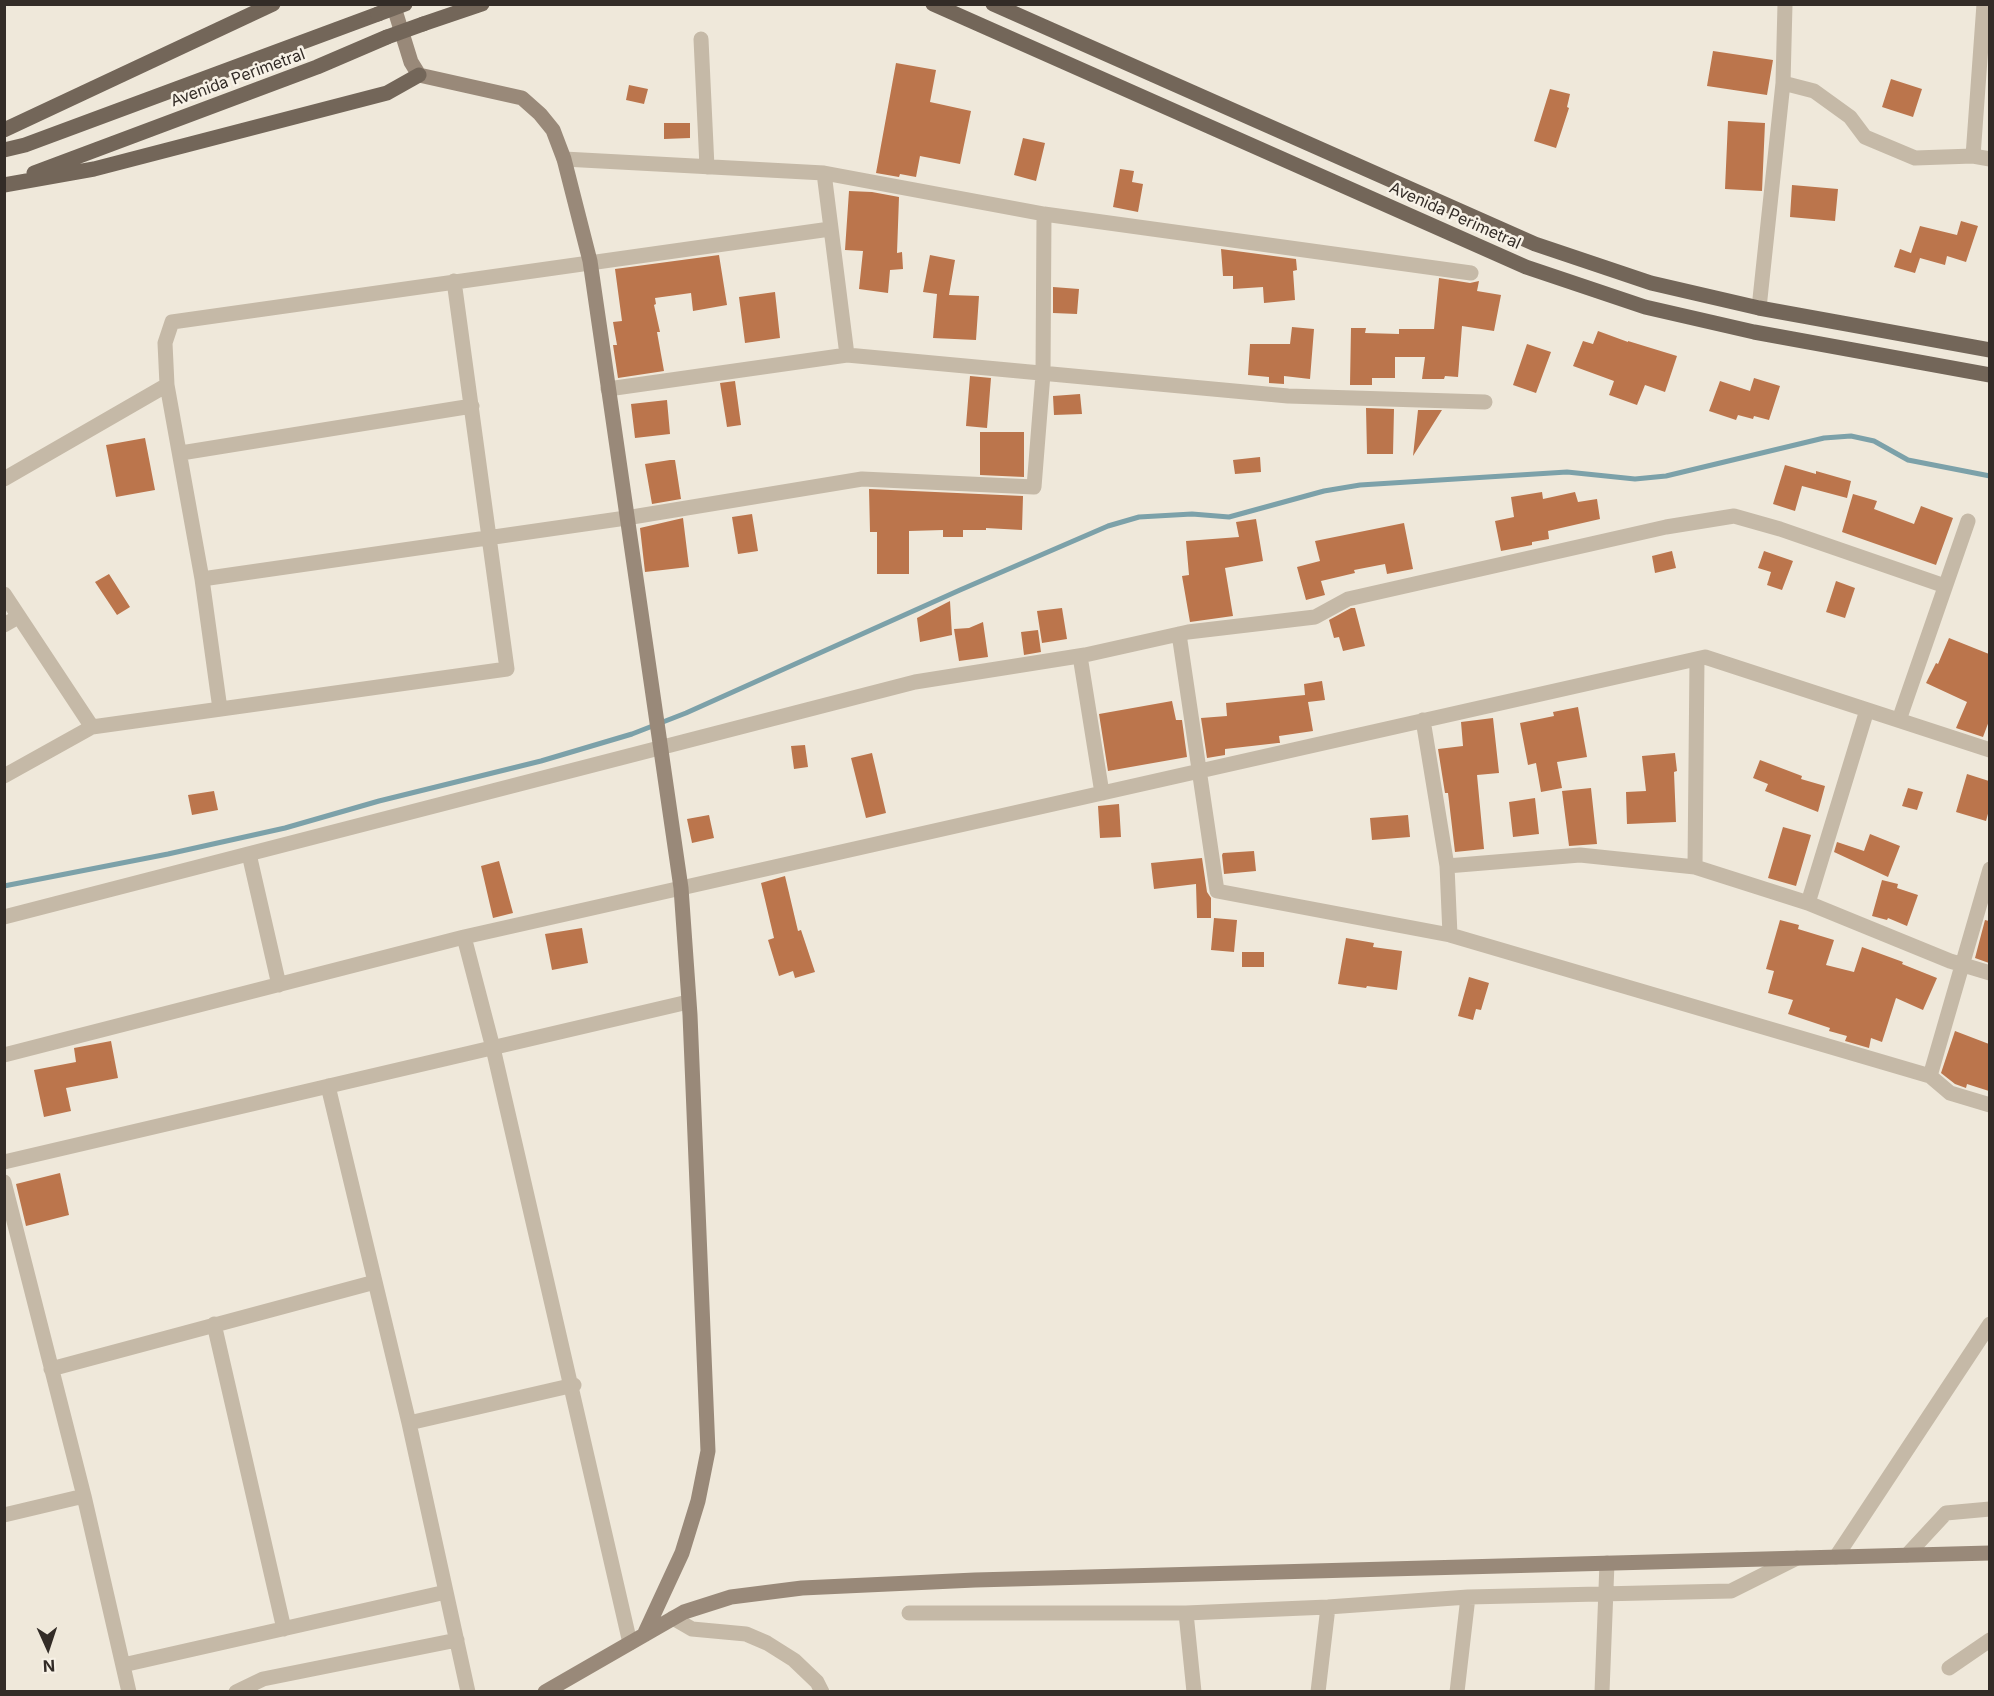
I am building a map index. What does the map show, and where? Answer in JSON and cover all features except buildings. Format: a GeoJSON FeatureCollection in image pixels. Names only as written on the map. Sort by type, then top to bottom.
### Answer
{"type":"FeatureCollection","features":[{"type":"Feature","properties":{"kind":"main road"},"geometry":{"type":"LineString","coordinates":[[4,130],[273,4]]}},
{"type":"Feature","properties":{"kind":"main road","name":"Avenida Perimetral"},"geometry":{"type":"LineString","coordinates":[[4,150],[25,145],[405,4]]}},
{"type":"Feature","properties":{"kind":"main road","name":"Avenida Perimetral"},"geometry":{"type":"LineString","coordinates":[[4,182],[34,173],[306,71],[387,37],[482,4]]}},
{"type":"Feature","properties":{"kind":"main road","name":"Avenida Perimetral"},"geometry":{"type":"LineString","coordinates":[[933,4],[1526,267],[1645,307],[1754,332],[1989,375]]}},
{"type":"Feature","properties":{"kind":"main road","name":"Avenida Perimetral"},"geometry":{"type":"LineString","coordinates":[[993,4],[1535,244],[1652,283],[1759,308],[1989,350]]}},
{"type":"Feature","properties":{"kind":"main road"},"geometry":{"type":"LineString","coordinates":[[4,182],[94,169],[387,93],[419,75]]}},
{"type":"Feature","properties":{"kind":"street"},"geometry":{"type":"LineString","coordinates":[[393,4],[411,62],[419,75],[522,98],[540,114],[552,130],[564,159],[590,261],[681,888],[708,1451],[698,1501],[682,1553],[644,1635]]}},
{"type":"Feature","properties":{"kind":"street"},"geometry":{"type":"LineString","coordinates":[[1759,308],[1783,83],[1785,4]]}},
{"type":"Feature","properties":{"kind":"street"},"geometry":{"type":"LineString","coordinates":[[1973,156],[1984,4]]}},
{"type":"Feature","properties":{"kind":"street"},"geometry":{"type":"LineString","coordinates":[[702,39],[707,167]]}},
{"type":"Feature","properties":{"kind":"street"},"geometry":{"type":"LineString","coordinates":[[1783,83],[1814,91],[1850,117],[1865,137],[1915,158],[1973,156],[1989,159]]}},
{"type":"Feature","properties":{"kind":"street"},"geometry":{"type":"LineString","coordinates":[[564,159],[824,173],[1044,214],[1471,273]]}},
{"type":"Feature","properties":{"kind":"street"},"geometry":{"type":"LineString","coordinates":[[824,173],[847,355]]}},
{"type":"Feature","properties":{"kind":"street"},"geometry":{"type":"LineString","coordinates":[[202,579],[626,518],[862,479],[1034,487],[1043,374],[1044,214]]}},
{"type":"Feature","properties":{"kind":"street"},"geometry":{"type":"LineString","coordinates":[[220,709],[202,579],[167,385],[165,343],[172,322],[590,261],[830,229]]}},
{"type":"Feature","properties":{"kind":"street"},"geometry":{"type":"LineString","coordinates":[[4,776],[92,727],[507,669],[454,281]]}},
{"type":"Feature","properties":{"kind":"street"},"geometry":{"type":"LineString","coordinates":[[608,389],[847,355],[1288,396],[1485,402]]}},
{"type":"Feature","properties":{"kind":"street"},"geometry":{"type":"LineString","coordinates":[[4,479],[167,385]]}},
{"type":"Feature","properties":{"kind":"street"},"geometry":{"type":"LineString","coordinates":[[181,453],[472,406]]}},
{"type":"Feature","properties":{"kind":"street"},"geometry":{"type":"LineString","coordinates":[[4,917],[915,682],[1080,656],[1179,634],[1315,617],[1348,599],[1654,530],[1734,516],[1945,586]]}},
{"type":"Feature","properties":{"kind":"street"},"geometry":{"type":"LineString","coordinates":[[1899,720],[1968,521]]}},
{"type":"Feature","properties":{"kind":"street"},"geometry":{"type":"LineString","coordinates":[[4,594],[11,621],[92,727]]}},
{"type":"Feature","properties":{"kind":"street"},"geometry":{"type":"LineString","coordinates":[[1179,634],[1217,891],[1450,935],[1930,1076],[1950,1093],[1989,1105]]}},
{"type":"Feature","properties":{"kind":"street"},"geometry":{"type":"LineString","coordinates":[[1080,656],[1102,793]]}},
{"type":"Feature","properties":{"kind":"street"},"geometry":{"type":"LineString","coordinates":[[4,1055],[464,937],[1705,657],[1989,750]]}},
{"type":"Feature","properties":{"kind":"street"},"geometry":{"type":"LineString","coordinates":[[1695,867],[1697,659]]}},
{"type":"Feature","properties":{"kind":"street"},"geometry":{"type":"LineString","coordinates":[[1808,903],[1867,710]]}},
{"type":"Feature","properties":{"kind":"street"},"geometry":{"type":"LineString","coordinates":[[1423,720],[1447,866],[1450,935]]}},
{"type":"Feature","properties":{"kind":"street"},"geometry":{"type":"LineString","coordinates":[[249,854],[279,985]]}},
{"type":"Feature","properties":{"kind":"street"},"geometry":{"type":"LineString","coordinates":[[1447,866],[1580,855],[1695,867],[1808,903],[1960,965],[1989,974]]}},
{"type":"Feature","properties":{"kind":"street"},"geometry":{"type":"LineString","coordinates":[[1930,1076],[1989,869]]}},
{"type":"Feature","properties":{"kind":"street"},"geometry":{"type":"LineString","coordinates":[[464,937],[494,1048],[630,1643]]}},
{"type":"Feature","properties":{"kind":"street"},"geometry":{"type":"LineString","coordinates":[[4,1162],[688,1002]]}},
{"type":"Feature","properties":{"kind":"street"},"geometry":{"type":"LineString","coordinates":[[327,1086],[409,1423],[468,1692]]}},
{"type":"Feature","properties":{"kind":"street"},"geometry":{"type":"LineString","coordinates":[[4,1182],[84,1496],[129,1692]]}},
{"type":"Feature","properties":{"kind":"street"},"geometry":{"type":"LineString","coordinates":[[51,1369],[375,1282]]}},
{"type":"Feature","properties":{"kind":"street"},"geometry":{"type":"LineString","coordinates":[[214,1324],[284,1629]]}},
{"type":"Feature","properties":{"kind":"street"},"geometry":{"type":"LineString","coordinates":[[1836,1557],[1989,1324]]}},
{"type":"Feature","properties":{"kind":"street"},"geometry":{"type":"LineString","coordinates":[[409,1423],[572,1385]]}},
{"type":"Feature","properties":{"kind":"street"},"geometry":{"type":"LineString","coordinates":[[4,1515],[84,1496]]}},
{"type":"Feature","properties":{"kind":"street"},"geometry":{"type":"LineString","coordinates":[[1908,1555],[1946,1513],[1989,1509]]}},
{"type":"Feature","properties":{"kind":"street"},"geometry":{"type":"LineString","coordinates":[[545,1692],[684,1612],[731,1597],[802,1588],[975,1580],[1989,1553]]}},
{"type":"Feature","properties":{"kind":"street"},"geometry":{"type":"LineString","coordinates":[[909,1613],[1186,1613],[1328,1607],[1468,1597],[1731,1592],[1797,1558]]}},
{"type":"Feature","properties":{"kind":"street"},"geometry":{"type":"LineString","coordinates":[[1602,1692],[1607,1563]]}},
{"type":"Feature","properties":{"kind":"street"},"geometry":{"type":"LineString","coordinates":[[123,1665],[446,1592]]}},
{"type":"Feature","properties":{"kind":"street"},"geometry":{"type":"LineString","coordinates":[[1457,1692],[1468,1597]]}},
{"type":"Feature","properties":{"kind":"street"},"geometry":{"type":"LineString","coordinates":[[1318,1692],[1328,1607]]}},
{"type":"Feature","properties":{"kind":"street"},"geometry":{"type":"LineString","coordinates":[[1186,1613],[1194,1692]]}},
{"type":"Feature","properties":{"kind":"street"},"geometry":{"type":"LineString","coordinates":[[673,1618],[692,1629],[746,1634],[767,1643],[794,1660],[817,1682],[822,1692]]}},
{"type":"Feature","properties":{"kind":"street"},"geometry":{"type":"LineString","coordinates":[[236,1692],[263,1679],[457,1640]]}},
{"type":"Feature","properties":{"kind":"street"},"geometry":{"type":"LineString","coordinates":[[1949,1668],[1989,1640]]}},
{"type":"Feature","properties":{"kind":"waterway"},"geometry":{"type":"LineString","coordinates":[[4,886],[168,854],[285,828],[379,801],[541,761],[632,734],[686,713],[1108,526],[1139,517],[1192,514],[1229,517],[1324,491],[1360,485],[1567,472],[1635,479],[1666,476],[1824,438],[1851,436],[1874,441],[1908,460],[1990,476]]}}]}
